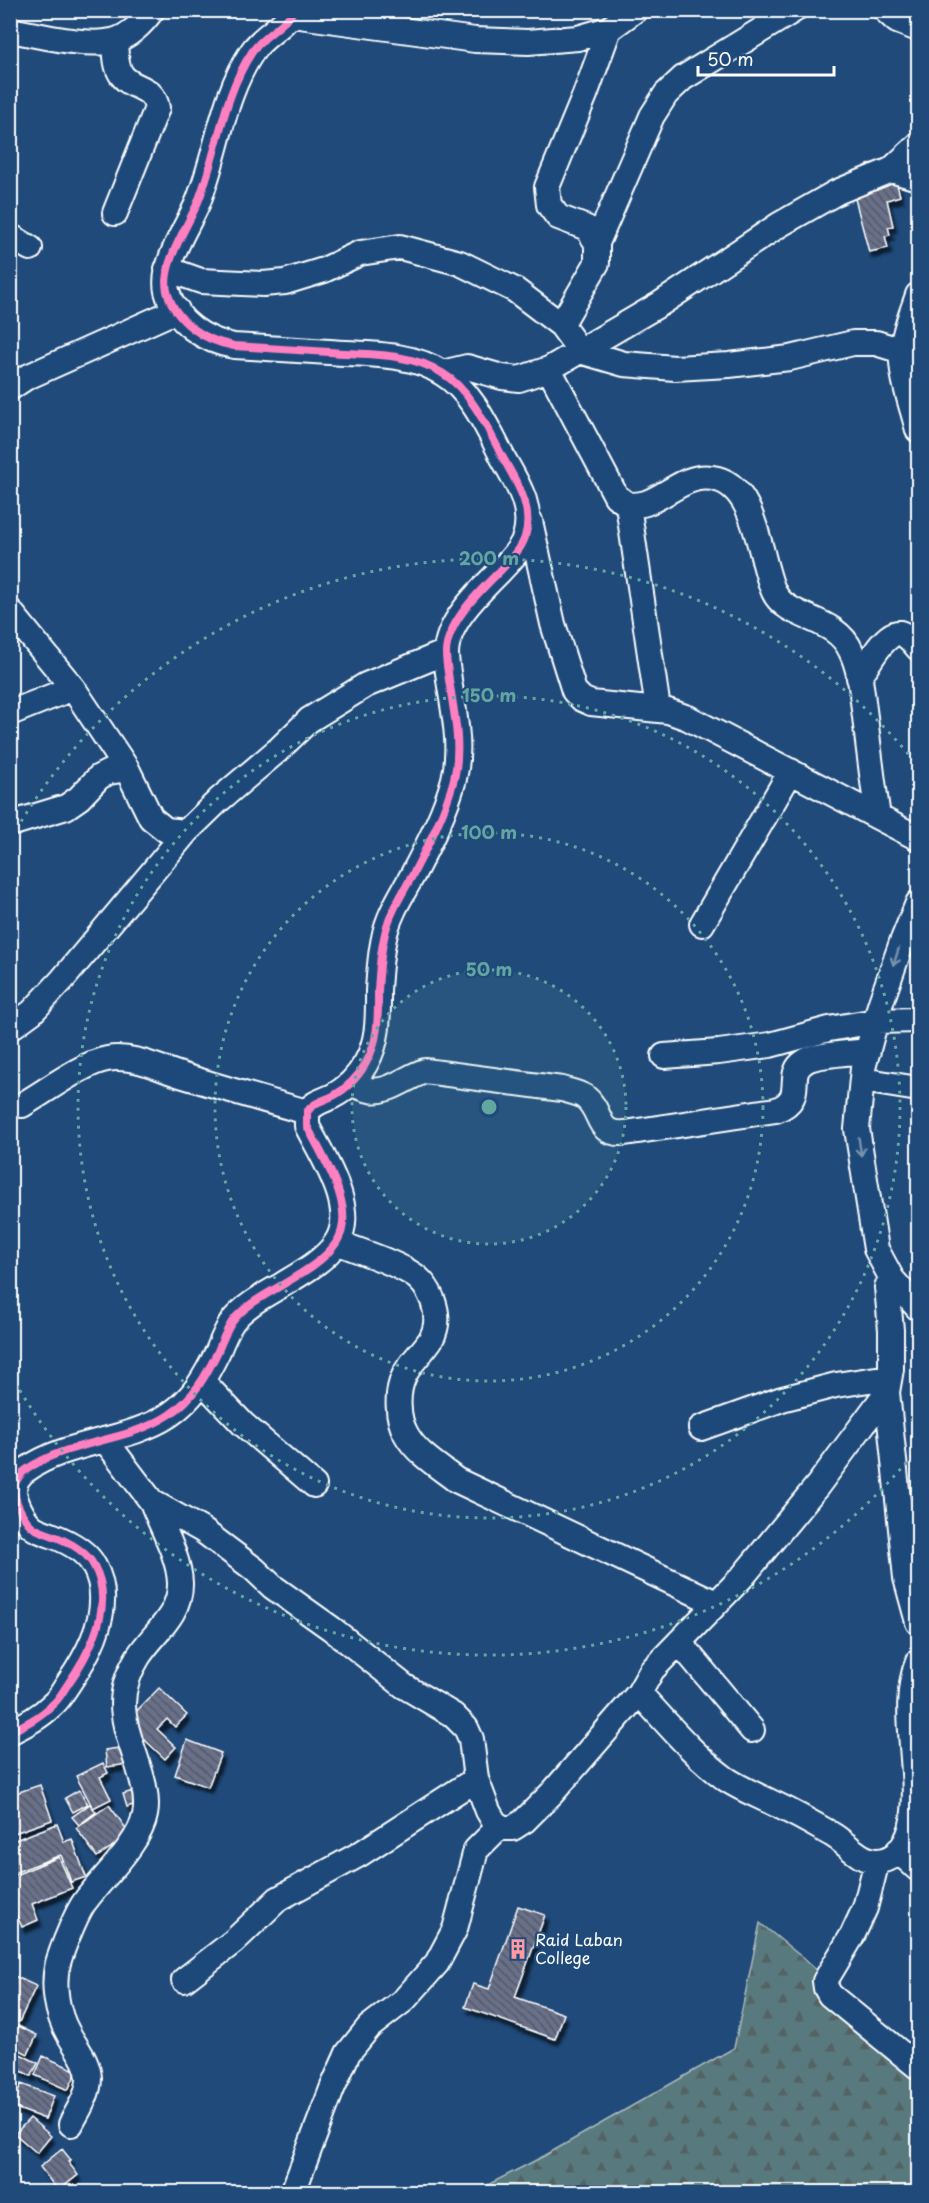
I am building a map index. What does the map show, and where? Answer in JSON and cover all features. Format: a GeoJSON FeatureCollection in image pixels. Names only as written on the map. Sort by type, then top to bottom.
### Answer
{"type":"FeatureCollection","features":[{"type":"Feature","properties":{"kind":"street"},"geometry":{"type":"LineString","coordinates":[[10,30],[98,43],[115,41],[130,33],[152,10]]}},
{"type":"Feature","properties":{"kind":"street"},"geometry":{"type":"LineString","coordinates":[[635,10],[609,29],[578,38],[528,42],[475,40],[293,13],[253,49],[239,72],[228,98],[221,130],[198,202],[167,269],[167,290],[177,310],[194,331],[220,344],[382,355],[420,363],[442,373],[462,390],[485,424],[522,492],[568,676],[574,691],[582,699],[604,705],[658,709],[687,718],[918,838]]}},
{"type":"Feature","properties":{"kind":"street"},"geometry":{"type":"LineString","coordinates":[[561,325],[597,263],[597,243],[652,116],[666,94],[692,72],[794,10]]}},
{"type":"Feature","properties":{"kind":"street"},"geometry":{"type":"LineString","coordinates":[[885,10],[897,21],[918,29]]}},
{"type":"Feature","properties":{"kind":"street"},"geometry":{"type":"LineString","coordinates":[[597,243],[586,228],[558,217],[549,205],[547,187],[609,29]]}},
{"type":"Feature","properties":{"kind":"street"},"geometry":{"type":"LineString","coordinates":[[115,41],[118,68],[122,75],[150,93],[156,99],[157,108],[115,213]]}},
{"type":"Feature","properties":{"kind":"street"},"geometry":{"type":"LineString","coordinates":[[442,373],[467,367],[502,377],[519,379],[549,369],[660,304],[779,225],[837,192],[891,170],[918,146]]}},
{"type":"Feature","properties":{"kind":"street"},"geometry":{"type":"LineString","coordinates":[[891,170],[918,178]]}},
{"type":"Feature","properties":{"kind":"street"},"geometry":{"type":"LineString","coordinates":[[167,269],[201,281],[263,284],[285,282],[324,270],[360,253],[400,247],[459,263],[515,290],[561,325],[580,351],[624,364],[675,368],[729,365],[790,358],[853,343],[876,344],[902,351]]}},
{"type":"Feature","properties":{"kind":"street"},"geometry":{"type":"LineString","coordinates":[[918,295],[902,351],[906,383],[918,430]]}},
{"type":"Feature","properties":{"kind":"street"},"geometry":{"type":"LineString","coordinates":[[10,388],[26,378],[177,310]]}},
{"type":"Feature","properties":{"kind":"street"},"geometry":{"type":"LineString","coordinates":[[549,369],[616,496],[628,506],[658,709]]}},
{"type":"Feature","properties":{"kind":"street"},"geometry":{"type":"LineString","coordinates":[[628,506],[646,503],[691,479],[714,478],[734,487],[749,511],[768,578],[776,595],[788,608],[813,618],[837,632],[851,650],[860,678],[878,817]]}},
{"type":"Feature","properties":{"kind":"street"},"geometry":{"type":"LineString","coordinates":[[10,1732],[33,1721],[54,1704],[81,1666],[99,1623],[102,1593],[96,1570],[85,1555],[66,1540],[33,1528],[21,1510],[13,1484],[24,1471],[45,1460],[141,1429],[168,1415],[188,1400],[202,1381],[232,1322],[268,1293],[317,1261],[337,1242],[343,1222],[341,1198],[307,1126],[307,1112],[316,1102],[333,1096],[352,1084],[366,1064],[375,1045],[384,936],[392,913],[445,807],[454,778],[458,737],[446,652],[452,631],[462,614],[521,546],[525,538],[528,513]]}},
{"type":"Feature","properties":{"kind":"street"},"geometry":{"type":"LineString","coordinates":[[10,611],[72,688],[127,769],[151,818],[166,830],[186,832]]}},
{"type":"Feature","properties":{"kind":"street"},"geometry":{"type":"LineString","coordinates":[[860,678],[885,639],[893,633],[902,633],[918,648]]}},
{"type":"Feature","properties":{"kind":"street"},"geometry":{"type":"LineString","coordinates":[[10,1028],[32,1012],[62,980],[186,832],[309,720],[366,685],[446,652]]}},
{"type":"Feature","properties":{"kind":"street"},"geometry":{"type":"LineString","coordinates":[[10,713],[72,688]]}},
{"type":"Feature","properties":{"kind":"street"},"geometry":{"type":"LineString","coordinates":[[10,824],[66,807],[79,798],[99,777],[109,772],[127,769]]}},
{"type":"Feature","properties":{"kind":"street"},"geometry":{"type":"LineString","coordinates":[[702,924],[790,771]]}},
{"type":"Feature","properties":{"kind":"street"},"geometry":{"type":"LineString","coordinates":[[918,903],[902,942],[876,1021],[861,1080],[857,1129],[876,1249],[892,1279],[918,1308]]}},
{"type":"Feature","properties":{"kind":"street"},"geometry":{"type":"LineString","coordinates":[[664,1056],[770,1045],[829,1029],[876,1021],[918,1020]]}},
{"type":"Feature","properties":{"kind":"street"},"geometry":{"type":"LineString","coordinates":[[352,1084],[372,1091],[383,1090],[414,1074],[425,1071],[562,1089],[583,1095],[591,1103],[607,1131],[625,1133],[776,1110],[787,1105],[793,1098],[796,1070],[802,1062],[811,1058],[868,1051]]}},
{"type":"Feature","properties":{"kind":"street"},"geometry":{"type":"LineString","coordinates":[[22,1105],[89,1065],[105,1059],[121,1057],[307,1112]]}},
{"type":"Feature","properties":{"kind":"street"},"geometry":{"type":"LineString","coordinates":[[861,1080],[918,1089]]}},
{"type":"Feature","properties":{"kind":"street"},"geometry":{"type":"LineString","coordinates":[[337,1242],[410,1272],[426,1286],[434,1303],[436,1322],[432,1338],[404,1375],[399,1391],[398,1410],[405,1433],[420,1452],[456,1480],[716,1603]]}},
{"type":"Feature","properties":{"kind":"street"},"geometry":{"type":"LineString","coordinates":[[892,1279],[886,1287],[891,1330],[888,1384],[906,1578],[918,1622]]}},
{"type":"Feature","properties":{"kind":"street"},"geometry":{"type":"LineString","coordinates":[[202,1381],[243,1424],[314,1485]]}},
{"type":"Feature","properties":{"kind":"street"},"geometry":{"type":"LineString","coordinates":[[152,1502],[202,1530],[404,1686],[453,1715],[466,1728],[471,1739],[476,1779],[488,1811],[495,1823],[513,1828],[524,1821],[553,1792],[639,1693],[652,1670],[743,1576],[818,1485],[888,1384]]}},
{"type":"Feature","properties":{"kind":"street"},"geometry":{"type":"LineString","coordinates":[[700,1428],[782,1399],[836,1385],[888,1384]]}},
{"type":"Feature","properties":{"kind":"street"},"geometry":{"type":"LineString","coordinates":[[71,2124],[86,2095],[89,2079],[86,2064],[66,2031],[58,2007],[55,1982],[58,1962],[84,1903],[138,1835],[146,1814],[145,1792],[123,1705],[126,1682],[138,1656],[175,1608],[180,1586],[178,1566],[152,1502],[105,1440]]}},
{"type":"Feature","properties":{"kind":"street"},"geometry":{"type":"LineString","coordinates":[[679,1642],[752,1730]]}},
{"type":"Feature","properties":{"kind":"street"},"geometry":{"type":"LineString","coordinates":[[918,1662],[912,1700],[914,1805],[911,1828],[905,1845],[888,1856],[852,1936],[825,1981],[830,1995],[918,2067]]}},
{"type":"Feature","properties":{"kind":"street"},"geometry":{"type":"LineString","coordinates":[[639,1693],[690,1749],[727,1780],[801,1816],[835,1836],[863,1858],[888,1856],[918,1869]]}},
{"type":"Feature","properties":{"kind":"street"},"geometry":{"type":"LineString","coordinates":[[184,1980],[232,1942],[278,1899],[360,1854],[476,1779]]}},
{"type":"Feature","properties":{"kind":"street"},"geometry":{"type":"LineString","coordinates":[[293,2193],[348,2053],[369,2027],[404,2000],[437,1964],[455,1929],[476,1850],[500,1826]]}},
{"type":"Feature","properties":{"kind":"green space"},"geometry":{"type":"Polygon","coordinates":[[[760,1923],[803,1958],[918,2062],[918,2192],[474,2192],[544,2156],[734,2048],[760,1923]]]}},
{"type":"Feature","properties":{"kind":"building"},"geometry":{"type":"Polygon","coordinates":[[[896,180],[900,196],[887,200],[893,226],[888,227],[890,235],[885,236],[888,248],[869,252],[853,191],[896,180]]]}},
{"type":"Feature","properties":{"kind":"building"},"geometry":{"type":"Polygon","coordinates":[[[159,1688],[187,1715],[175,1727],[167,1719],[157,1729],[176,1747],[165,1759],[126,1722],[159,1688]]]}},
{"type":"Feature","properties":{"kind":"building"},"geometry":{"type":"Polygon","coordinates":[[[187,1740],[221,1753],[208,1787],[175,1775],[187,1740]]]}},
{"type":"Feature","properties":{"kind":"building"},"geometry":{"type":"Polygon","coordinates":[[[126,1747],[128,1764],[107,1767],[105,1750],[126,1747]]]}},
{"type":"Feature","properties":{"kind":"building"},"geometry":{"type":"Polygon","coordinates":[[[103,1763],[108,1773],[100,1777],[111,1799],[93,1808],[76,1776],[103,1763]]]}},
{"type":"Feature","properties":{"kind":"building"},"geometry":{"type":"Polygon","coordinates":[[[40,1785],[52,1820],[14,1833],[10,1823],[10,1795],[40,1785]]]}},
{"type":"Feature","properties":{"kind":"building"},"geometry":{"type":"Polygon","coordinates":[[[140,1789],[144,1801],[127,1807],[123,1794],[140,1789]]]}},
{"type":"Feature","properties":{"kind":"building"},"geometry":{"type":"Polygon","coordinates":[[[79,1790],[88,1804],[73,1812],[65,1798],[79,1790]]]}},
{"type":"Feature","properties":{"kind":"building"},"geometry":{"type":"Polygon","coordinates":[[[90,1804],[96,1812],[79,1825],[72,1817],[90,1804]]]}},
{"type":"Feature","properties":{"kind":"building"},"geometry":{"type":"Polygon","coordinates":[[[109,1805],[130,1834],[97,1857],[76,1828],[109,1805]]]}},
{"type":"Feature","properties":{"kind":"building"},"geometry":{"type":"Polygon","coordinates":[[[57,1824],[64,1842],[72,1839],[86,1877],[71,1882],[61,1855],[11,1874],[10,1842],[57,1824]]]}},
{"type":"Feature","properties":{"kind":"building"},"geometry":{"type":"Polygon","coordinates":[[[59,1857],[72,1888],[32,1904],[38,1920],[22,1927],[10,1901],[10,1877],[59,1857]]]}},
{"type":"Feature","properties":{"kind":"building","name":"Raid Laban College"},"geometry":{"type":"Polygon","coordinates":[[[518,1906],[545,1915],[515,1997],[564,2014],[555,2039],[465,2007],[473,1984],[489,1989],[518,1906]]]}},
{"type":"Feature","properties":{"kind":"building"},"geometry":{"type":"Polygon","coordinates":[[[10,1974],[36,1986],[19,2022],[10,2018],[10,1974]]]}},
{"type":"Feature","properties":{"kind":"building"},"geometry":{"type":"Polygon","coordinates":[[[18,2026],[37,2035],[28,2054],[10,2045],[18,2026]]]}},
{"type":"Feature","properties":{"kind":"building"},"geometry":{"type":"Polygon","coordinates":[[[18,2053],[38,2063],[31,2076],[11,2066],[18,2053]]]}},
{"type":"Feature","properties":{"kind":"building"},"geometry":{"type":"Polygon","coordinates":[[[43,2056],[77,2071],[68,2090],[35,2075],[43,2056]]]}},
{"type":"Feature","properties":{"kind":"building"},"geometry":{"type":"Polygon","coordinates":[[[10,2079],[16,2080],[14,2092],[10,2091],[10,2079]]]}},
{"type":"Feature","properties":{"kind":"building"},"geometry":{"type":"Polygon","coordinates":[[[21,2084],[54,2096],[45,2119],[13,2107],[21,2084]]]}},
{"type":"Feature","properties":{"kind":"building"},"geometry":{"type":"Polygon","coordinates":[[[30,2118],[51,2136],[37,2153],[15,2134],[30,2118]]]}},
{"type":"Feature","properties":{"kind":"building"},"geometry":{"type":"Polygon","coordinates":[[[62,2149],[71,2160],[68,2162],[78,2175],[58,2191],[40,2167],[62,2149]]]}},
{"type":"Feature","properties":{"kind":"cycle path"},"geometry":{"type":"LineString","coordinates":[[10,1732],[43,1713],[61,1695],[92,1642],[98,1627],[102,1596],[100,1581],[91,1560],[70,1543],[34,1528],[26,1520],[15,1495],[14,1489],[18,1478],[24,1471],[42,1460],[134,1431],[178,1409],[204,1378],[228,1329],[237,1316],[255,1301],[318,1261],[331,1250],[342,1230],[341,1199],[336,1183],[307,1126],[307,1112],[316,1104],[348,1086],[360,1073],[370,1054],[377,1028],[380,965],[386,930],[395,906],[436,829],[454,779],[457,742],[446,660],[448,641],[466,608],[518,551],[525,537],[527,526],[523,496],[485,423],[462,389],[442,373],[416,361],[387,356],[234,346],[202,335],[184,321],[171,302],[167,291],[168,269],[176,245],[205,183],[234,87],[252,52],[294,10]]}},
{"type":"Feature","properties":{"kind":"place","name":"Raid Laban College"},"geometry":{"type":"Point","coordinates":[518,1949]}}]}
